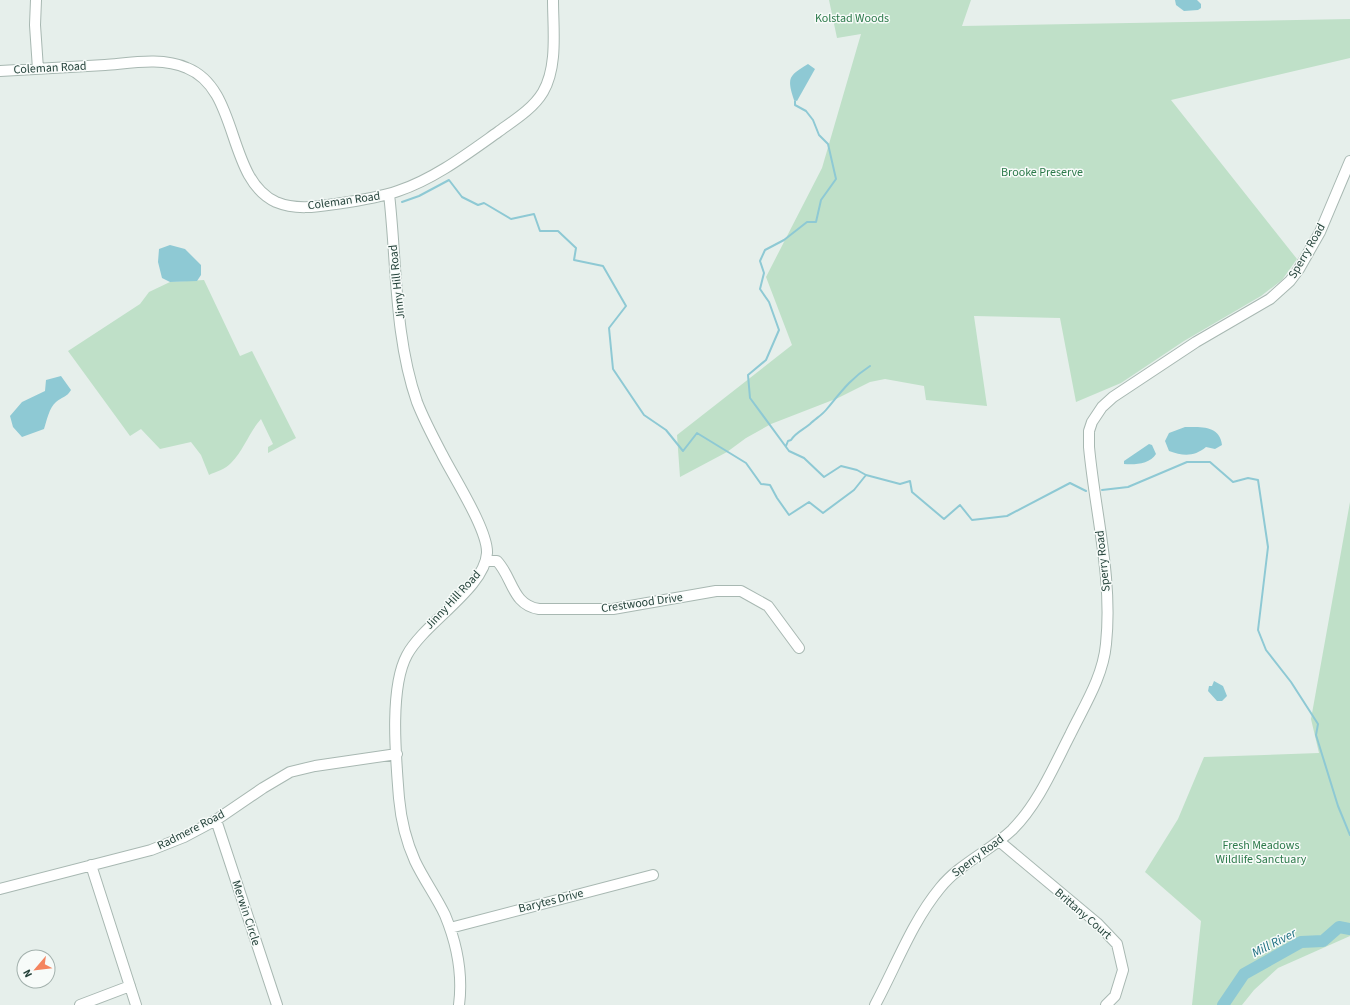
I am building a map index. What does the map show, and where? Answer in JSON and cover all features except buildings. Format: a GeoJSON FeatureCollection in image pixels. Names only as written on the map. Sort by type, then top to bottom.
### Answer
{"type":"FeatureCollection","features":[{"type":"Feature","properties":{"kind":"street"},"geometry":{"type":"LineString","coordinates":[[36,0],[35,25],[38,69]]}},
{"type":"Feature","properties":{"kind":"street","name":"Coleman Road"},"geometry":{"type":"LineString","coordinates":[[0,71],[143,63],[175,64],[188,68],[202,77],[215,93],[252,179],[260,190],[270,198],[287,205],[312,207],[389,194],[422,181],[450,165],[510,123],[536,102],[546,86],[551,68],[553,0]]}},
{"type":"Feature","properties":{"kind":"street","name":"Sperry Road"},"geometry":{"type":"LineString","coordinates":[[875,1005],[919,918],[931,899],[948,879],[999,841],[1024,817],[1041,791],[1095,686],[1104,659],[1107,624],[1105,572],[1089,447],[1090,431],[1095,416],[1113,397],[1196,342],[1258,306],[1284,288],[1299,269],[1320,232],[1350,161]]}},
{"type":"Feature","properties":{"kind":"street","name":"Jinny Hill Road"},"geometry":{"type":"LineString","coordinates":[[389,194],[401,325],[413,386],[426,421],[483,534],[487,546],[486,561],[474,582],[418,639],[405,658],[397,687],[397,754],[402,816],[409,847],[450,928],[459,965],[459,1005]]}},
{"type":"Feature","properties":{"kind":"street","name":"Crestwood Drive"},"geometry":{"type":"LineString","coordinates":[[486,561],[497,561],[502,566],[519,599],[528,607],[539,609],[613,609],[716,591],[741,591],[768,606],[799,648]]}},
{"type":"Feature","properties":{"kind":"street","name":"Radmere Road"},"geometry":{"type":"LineString","coordinates":[[0,889],[151,850],[184,837],[216,820],[262,788],[290,772],[315,766],[397,754]]}},
{"type":"Feature","properties":{"kind":"street","name":"Merwin Circle"},"geometry":{"type":"LineString","coordinates":[[216,820],[277,1005]]}},
{"type":"Feature","properties":{"kind":"street","name":"Brittany Court"},"geometry":{"type":"LineString","coordinates":[[999,841],[1097,924],[1117,944],[1123,970],[1115,996],[1106,1005]]}},
{"type":"Feature","properties":{"kind":"street"},"geometry":{"type":"LineString","coordinates":[[92,865],[136,1005]]}},
{"type":"Feature","properties":{"kind":"street","name":"Barytes Drive"},"geometry":{"type":"LineString","coordinates":[[450,928],[653,875]]}},
{"type":"Feature","properties":{"kind":"street"},"geometry":{"type":"LineString","coordinates":[[80,1005],[130,986]]}},
{"type":"Feature","properties":{"kind":"green space","name":"Brooke Preserve"},"geometry":{"type":"Polygon","coordinates":[[[829,0],[971,0],[962,26],[1350,19],[1350,58],[1171,100],[1297,259],[1282,280],[1261,296],[1184,341],[1121,383],[1076,402],[1060,318],[974,316],[987,406],[926,400],[924,386],[885,379],[870,382],[838,398],[771,424],[746,438],[727,452],[680,477],[677,435],[792,345],[766,277],[822,168],[861,34],[837,38],[829,0]]]}},
{"type":"Feature","properties":{"kind":"green space"},"geometry":{"type":"Polygon","coordinates":[[[204,280],[240,356],[252,351],[296,438],[268,453],[268,447],[273,444],[261,419],[236,458],[223,469],[209,475],[201,455],[191,442],[160,449],[141,429],[130,436],[68,351],[140,304],[149,292],[170,282],[204,280]]]}},
{"type":"Feature","properties":{"kind":"green space","name":"Fresh Meadows Wildlife Sanctuary"},"geometry":{"type":"Polygon","coordinates":[[[1350,502],[1350,936],[1278,968],[1254,990],[1242,1005],[1192,1005],[1201,921],[1145,872],[1178,819],[1204,757],[1319,753],[1311,719],[1350,502]]]}},
{"type":"Feature","properties":{"kind":"water"},"geometry":{"type":"Polygon","coordinates":[[[1175,0],[1197,0],[1201,4],[1201,8],[1198,10],[1184,11],[1176,5],[1175,0]]]}},
{"type":"Feature","properties":{"kind":"water"},"geometry":{"type":"Polygon","coordinates":[[[808,64],[815,69],[797,101],[794,100],[790,87],[791,78],[796,72],[808,64]]]}},
{"type":"Feature","properties":{"kind":"water"},"geometry":{"type":"Polygon","coordinates":[[[170,245],[185,249],[201,265],[201,275],[197,281],[170,282],[162,278],[158,262],[159,249],[170,245]]]}},
{"type":"Feature","properties":{"kind":"water"},"geometry":{"type":"Polygon","coordinates":[[[61,376],[71,390],[68,394],[58,400],[52,407],[48,414],[44,429],[22,437],[13,427],[10,416],[22,402],[45,391],[46,380],[61,376]]]}},
{"type":"Feature","properties":{"kind":"water"},"geometry":{"type":"Polygon","coordinates":[[[1185,427],[1208,428],[1217,434],[1222,445],[1215,449],[1206,447],[1197,453],[1188,455],[1169,451],[1165,441],[1169,433],[1185,427]]]}},
{"type":"Feature","properties":{"kind":"water"},"geometry":{"type":"Polygon","coordinates":[[[1149,444],[1152,445],[1156,454],[1150,460],[1142,463],[1124,464],[1124,461],[1149,444]]]}},
{"type":"Feature","properties":{"kind":"water"},"geometry":{"type":"Polygon","coordinates":[[[1214,681],[1223,686],[1227,696],[1222,701],[1217,701],[1208,691],[1209,686],[1212,686],[1214,681]]]}},
{"type":"Feature","properties":{"kind":"waterway"},"geometry":{"type":"LineString","coordinates":[[795,101],[795,105],[806,111],[813,120],[819,135],[828,144],[836,179],[821,200],[816,222],[807,222],[784,240],[765,250],[760,261],[764,273],[760,289],[769,302],[779,330],[766,360],[748,375],[750,398],[789,451],[804,458],[824,477],[841,466],[857,470],[866,475]]}},
{"type":"Feature","properties":{"kind":"waterway"},"geometry":{"type":"LineString","coordinates":[[402,202],[419,196],[449,180],[462,197],[478,205],[484,203],[511,219],[534,214],[540,231],[558,231],[576,248],[574,260],[603,266],[626,306],[609,328],[613,369],[644,415],[666,430],[683,451],[697,433],[746,463],[761,484],[770,485],[789,515],[809,502],[823,513],[854,490],[866,475],[900,484],[910,481],[912,492],[944,519],[960,505],[972,520],[1007,516],[1070,483],[1086,491]]}},
{"type":"Feature","properties":{"kind":"waterway"},"geometry":{"type":"LineString","coordinates":[[786,446],[788,441],[791,440],[797,433],[823,414],[851,381],[870,366]]}},
{"type":"Feature","properties":{"kind":"waterway"},"geometry":{"type":"LineString","coordinates":[[1102,490],[1128,487],[1187,462],[1210,462],[1233,482],[1248,478],[1258,480],[1268,547],[1258,630],[1266,650],[1291,682],[1318,724],[1316,735],[1338,806],[1350,835]]}},
{"type":"Feature","properties":{"kind":"waterway","name":"Mill River"},"geometry":{"type":"LineString","coordinates":[[1223,1005],[1244,974],[1301,942],[1323,941],[1339,927],[1350,929]]}},
{"type":"Feature","properties":{"kind":"park label","name":"Kolstad Woods"},"geometry":{"type":"Point","coordinates":[852,18]}}]}
